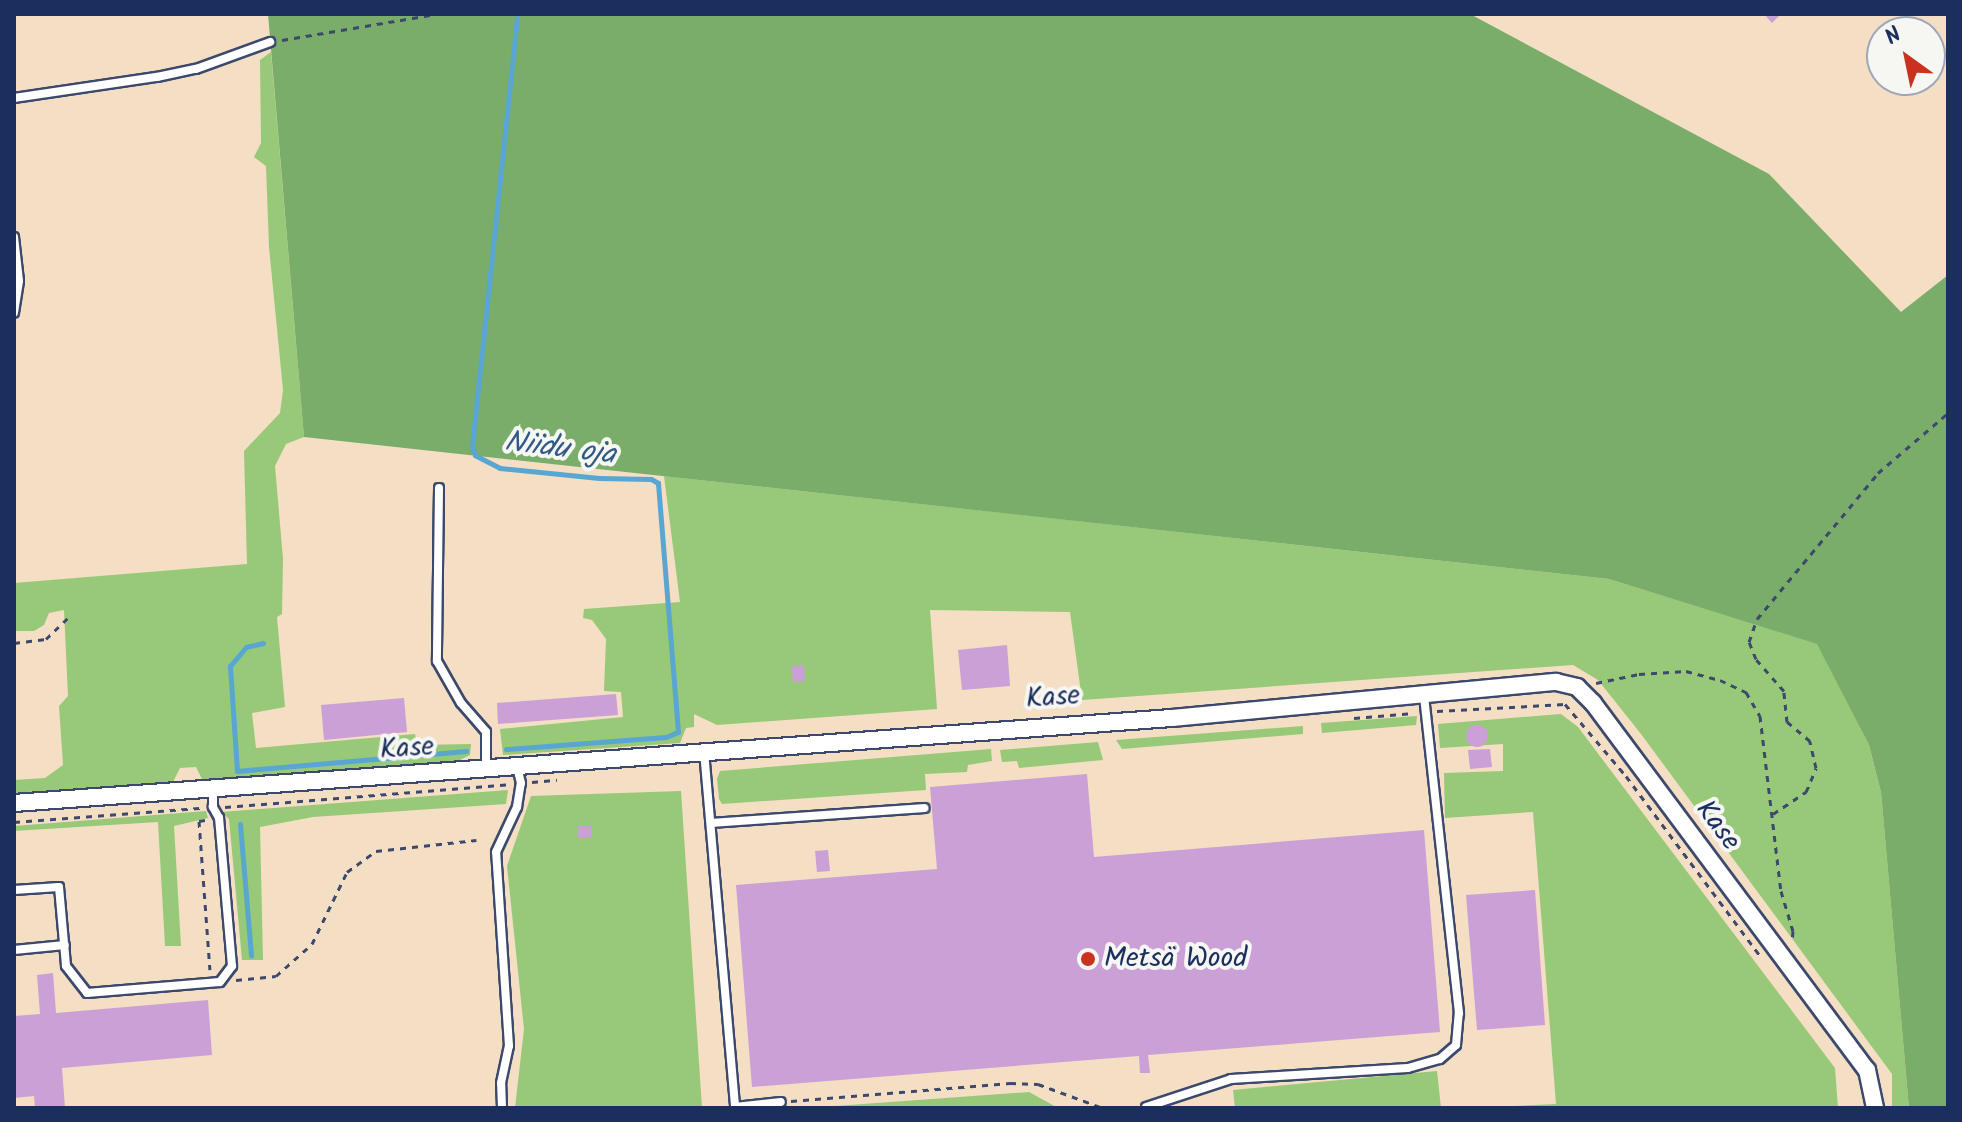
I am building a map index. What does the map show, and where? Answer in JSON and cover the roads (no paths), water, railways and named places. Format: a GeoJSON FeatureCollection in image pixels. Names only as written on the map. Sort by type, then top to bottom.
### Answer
{"type":"FeatureCollection","features":[{"type":"Feature","properties":{"kind":"street","name":"Kase"},"geometry":{"type":"LineString","coordinates":[[14,803],[1172,718],[1556,682],[1577,687],[1777,964],[1867,1070],[1875,1108]]}},
{"type":"Feature","properties":{"kind":"lane"},"geometry":{"type":"LineString","coordinates":[[14,98],[196,69],[270,42]]}},
{"type":"Feature","properties":{"kind":"lane"},"geometry":{"type":"LineString","coordinates":[[14,237],[19,281],[14,313]]}},
{"type":"Feature","properties":{"kind":"lane"},"geometry":{"type":"LineString","coordinates":[[439,488],[437,661],[461,703],[486,732],[486,768]]}},
{"type":"Feature","properties":{"kind":"lane"},"geometry":{"type":"LineString","coordinates":[[1146,1107],[1231,1079],[1408,1068],[1440,1059],[1456,1045],[1459,1013],[1424,694]]}},
{"type":"Feature","properties":{"kind":"lane"},"geometry":{"type":"LineString","coordinates":[[704,750],[735,1107],[781,1102]]}},
{"type":"Feature","properties":{"kind":"lane"},"geometry":{"type":"LineString","coordinates":[[502,1108],[501,1083],[509,1046],[496,852],[517,807],[521,783],[517,766]]}},
{"type":"Feature","properties":{"kind":"lane"},"geometry":{"type":"LineString","coordinates":[[14,890],[59,887],[66,966],[87,993],[220,982],[232,966],[219,818],[213,807],[213,790]]}},
{"type":"Feature","properties":{"kind":"lane"},"geometry":{"type":"LineString","coordinates":[[711,823],[924,808]]}},
{"type":"Feature","properties":{"kind":"lane"},"geometry":{"type":"LineString","coordinates":[[14,950],[65,945]]}},
{"type":"Feature","properties":{"kind":"waterway","name":"Niidu oja"},"geometry":{"type":"LineString","coordinates":[[506,749],[666,737],[678,732],[658,483],[651,479],[599,478],[500,468],[475,455],[472,446],[517,18]]}},
{"type":"Feature","properties":{"kind":"waterway","name":"Niidu oja"},"geometry":{"type":"LineString","coordinates":[[263,643],[246,647],[230,666],[237,771],[466,751]]}},
{"type":"Feature","properties":{"kind":"waterway","name":"Niidu oja"},"geometry":{"type":"LineString","coordinates":[[240,824],[251,956]]}},
{"type":"Feature","properties":{"kind":"place","name":"Metsä Wood"},"geometry":{"type":"Point","coordinates":[1088,959]}}]}
